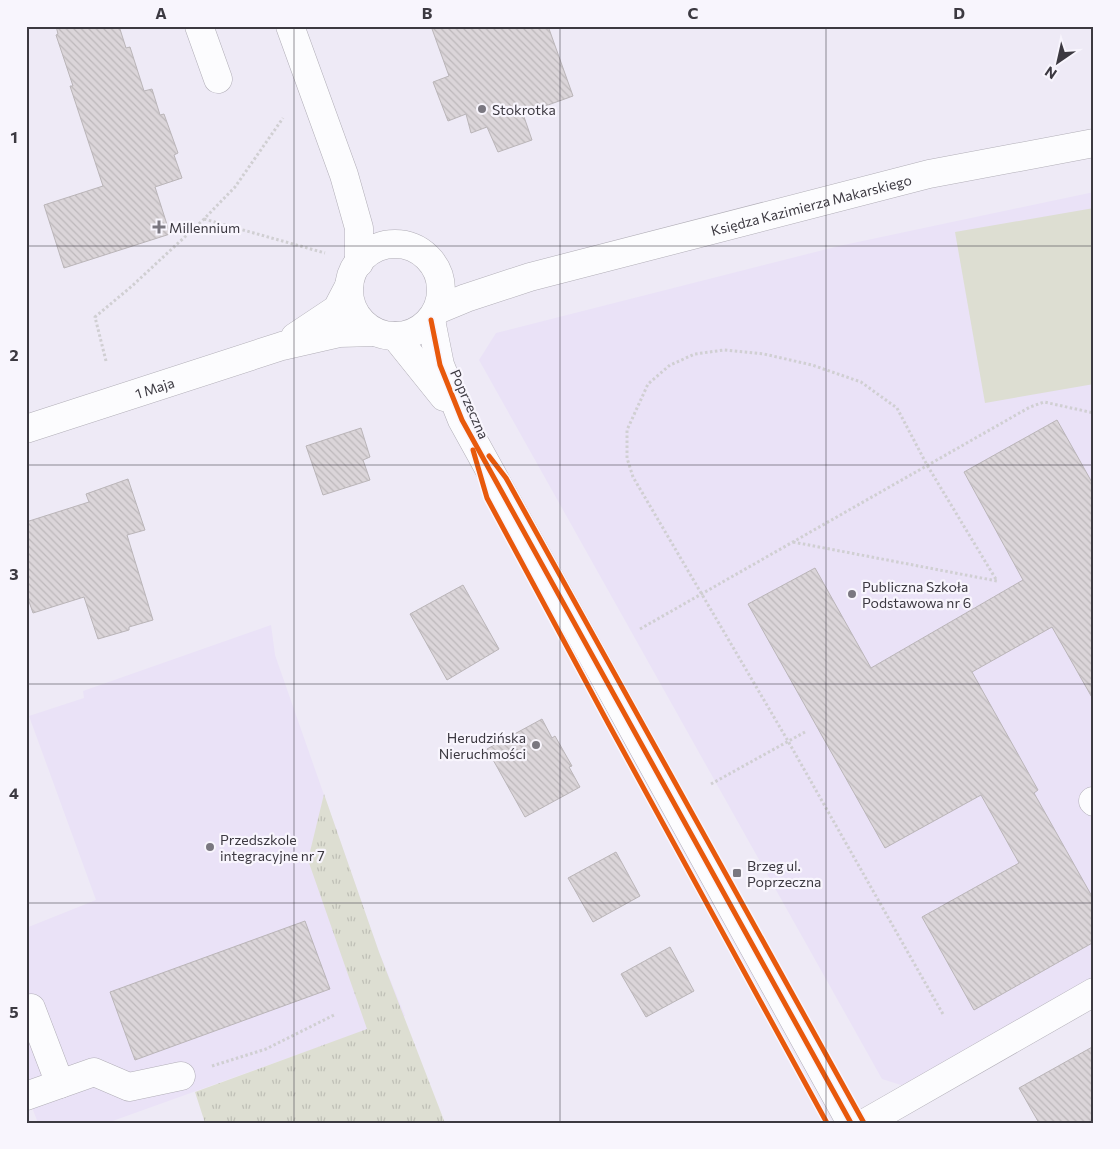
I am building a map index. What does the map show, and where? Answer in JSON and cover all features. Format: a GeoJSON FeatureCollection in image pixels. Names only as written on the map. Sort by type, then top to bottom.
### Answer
{"type":"FeatureCollection","features":[{"type":"Feature","properties":{"kind":"street"},"geometry":{"type":"LineString","coordinates":[[199,26],[218,79]]}},
{"type":"Feature","properties":{"kind":"street"},"geometry":{"type":"LineString","coordinates":[[290,26],[344,175],[359,228],[350,298],[354,310],[360,319],[385,334],[405,335],[415,332],[423,327],[434,315],[441,290],[437,271],[432,262],[408,246],[398,244],[379,248],[368,253],[354,274]]}},
{"type":"Feature","properties":{"kind":"street","name":"Księdza Kazimierza Makarskiego"},"geometry":{"type":"LineString","coordinates":[[434,315],[466,298],[530,277],[929,174],[1094,143]]}},
{"type":"Feature","properties":{"kind":"street"},"geometry":{"type":"LineString","coordinates":[[344,175],[375,221],[398,244]]}},
{"type":"Feature","properties":{"kind":"street","name":"Księdza Kazimierza Makarskiego"},"geometry":{"type":"LineString","coordinates":[[437,271],[468,280],[530,277]]}},
{"type":"Feature","properties":{"kind":"street","name":"1 Maja"},"geometry":{"type":"LineString","coordinates":[[282,346],[337,309],[354,274]]}},
{"type":"Feature","properties":{"kind":"street","name":"Poprzeczna"},"geometry":{"type":"LineString","coordinates":[[434,315],[440,365],[462,420],[851,1123]]}},
{"type":"Feature","properties":{"kind":"street","name":"1 Maja"},"geometry":{"type":"LineString","coordinates":[[26,429],[282,346],[339,333],[385,334]]}},
{"type":"Feature","properties":{"kind":"street","name":"Poprzeczna"},"geometry":{"type":"LineString","coordinates":[[385,334],[462,420]]}},
{"type":"Feature","properties":{"kind":"street"},"geometry":{"type":"LineString","coordinates":[[865,1123],[1094,992]]}},
{"type":"Feature","properties":{"kind":"street"},"geometry":{"type":"LineString","coordinates":[[31,1008],[60,1084]]}},
{"type":"Feature","properties":{"kind":"street"},"geometry":{"type":"LineString","coordinates":[[26,1096],[94,1072],[130,1087],[181,1076]]}},
{"type":"Feature","properties":{"kind":"path"},"geometry":{"type":"LineString","coordinates":[[106,361],[95,317],[132,286],[204,219],[235,187],[283,118]]}},
{"type":"Feature","properties":{"kind":"path"},"geometry":{"type":"LineString","coordinates":[[204,219],[332,256]]}},
{"type":"Feature","properties":{"kind":"path"},"geometry":{"type":"LineString","coordinates":[[793,542],[996,582],[927,465],[897,408],[862,382],[812,365],[774,356],[724,350],[695,354],[670,365],[648,384],[627,430],[627,458],[633,477],[788,741],[944,1016]]}},
{"type":"Feature","properties":{"kind":"path"},"geometry":{"type":"LineString","coordinates":[[640,629],[1030,407],[1044,402],[1094,413]]}},
{"type":"Feature","properties":{"kind":"path"},"geometry":{"type":"LineString","coordinates":[[711,784],[805,732]]}},
{"type":"Feature","properties":{"kind":"path"},"geometry":{"type":"LineString","coordinates":[[181,1076],[266,1049],[336,1014]]}},
{"type":"Feature","properties":{"kind":"shaded area","name":"Publiczna Szkoła Podstawowa nr 6"},"geometry":{"type":"Polygon","coordinates":[[[1094,192],[1094,980],[904,1086],[882,1079],[479,360],[496,333],[839,246],[1094,192]]]}},
{"type":"Feature","properties":{"kind":"shaded area","name":"Przedszkole integracyjne nr 7"},"geometry":{"type":"Polygon","coordinates":[[[271,625],[275,655],[379,952],[405,1016],[107,1123],[38,1123],[26,1092],[26,928],[96,900],[29,716],[84,698],[83,691],[271,625]]]}},
{"type":"Feature","properties":{"kind":"green space"},"geometry":{"type":"Polygon","coordinates":[[[1094,208],[1094,384],[985,403],[955,232],[1094,208]]]}},
{"type":"Feature","properties":{"kind":"green space"},"geometry":{"type":"Polygon","coordinates":[[[324,794],[379,952],[445,1123],[205,1123],[195,1092],[367,1029],[308,860],[324,794]]]}},
{"type":"Feature","properties":{"kind":"building"},"geometry":{"type":"Polygon","coordinates":[[[56,26],[119,26],[126,48],[130,47],[144,91],[152,89],[160,115],[164,114],[178,153],[174,155],[182,178],[155,187],[170,234],[64,268],[44,205],[103,186],[70,86],[73,86],[56,35],[58,34],[56,26]]]}},
{"type":"Feature","properties":{"kind":"building"},"geometry":{"type":"Polygon","coordinates":[[[431,26],[548,26],[573,96],[523,114],[532,140],[498,152],[487,127],[471,133],[466,114],[448,121],[433,82],[449,76],[431,26]]]}},
{"type":"Feature","properties":{"kind":"building"},"geometry":{"type":"Polygon","coordinates":[[[1057,420],[1094,486],[1094,701],[1052,627],[972,672],[1038,790],[1034,793],[1094,900],[1094,942],[974,1010],[922,917],[1019,863],[981,795],[885,848],[748,604],[815,568],[871,668],[1023,580],[964,472],[1057,420]]]}},
{"type":"Feature","properties":{"kind":"building"},"geometry":{"type":"Polygon","coordinates":[[[361,428],[370,457],[363,460],[370,480],[323,495],[306,446],[361,428]]]}},
{"type":"Feature","properties":{"kind":"building"},"geometry":{"type":"Polygon","coordinates":[[[128,479],[145,530],[127,535],[153,620],[129,627],[129,630],[98,639],[84,597],[33,613],[26,593],[26,522],[89,502],[86,494],[128,479]]]}},
{"type":"Feature","properties":{"kind":"building"},"geometry":{"type":"Polygon","coordinates":[[[463,585],[499,649],[447,680],[410,614],[463,585]]]}},
{"type":"Feature","properties":{"kind":"building"},"geometry":{"type":"Polygon","coordinates":[[[542,719],[552,738],[555,736],[572,766],[569,767],[580,787],[525,817],[487,749],[542,719]]]}},
{"type":"Feature","properties":{"kind":"building"},"geometry":{"type":"Polygon","coordinates":[[[616,852],[640,896],[593,922],[568,878],[616,852]]]}},
{"type":"Feature","properties":{"kind":"building"},"geometry":{"type":"Polygon","coordinates":[[[305,921],[330,989],[135,1060],[110,992],[305,921]]]}},
{"type":"Feature","properties":{"kind":"building"},"geometry":{"type":"Polygon","coordinates":[[[670,947],[694,991],[646,1017],[621,974],[670,947]]]}},
{"type":"Feature","properties":{"kind":"building"},"geometry":{"type":"Polygon","coordinates":[[[1094,1046],[1094,1123],[1039,1123],[1019,1088],[1094,1046]]]}},
{"type":"Feature","properties":{"kind":"cycle path"},"geometry":{"type":"LineString","coordinates":[[431,320],[440,365],[462,420],[851,1123]]}},
{"type":"Feature","properties":{"kind":"cycle path"},"geometry":{"type":"LineString","coordinates":[[473,450],[487,498],[827,1123]]}},
{"type":"Feature","properties":{"kind":"cycle path"},"geometry":{"type":"LineString","coordinates":[[489,456],[506,478],[864,1123]]}},
{"type":"Feature","properties":{"kind":"place","name":"Stokrotka"},"geometry":{"type":"Point","coordinates":[482,109]}},
{"type":"Feature","properties":{"kind":"place","name":"Millennium"},"geometry":{"type":"Point","coordinates":[159,227]}},
{"type":"Feature","properties":{"kind":"place","name":"Publiczna Szkoła Podstawowa nr 6"},"geometry":{"type":"Point","coordinates":[852,594]}},
{"type":"Feature","properties":{"kind":"place","name":"Herudzińska Nieruchmości"},"geometry":{"type":"Point","coordinates":[536,745]}},
{"type":"Feature","properties":{"kind":"place","name":"Przedszkole integracyjne nr 7"},"geometry":{"type":"Point","coordinates":[210,847]}},
{"type":"Feature","properties":{"kind":"place","name":"Brzeg ul. Poprzeczna"},"geometry":{"type":"Point","coordinates":[737,873]}}]}
